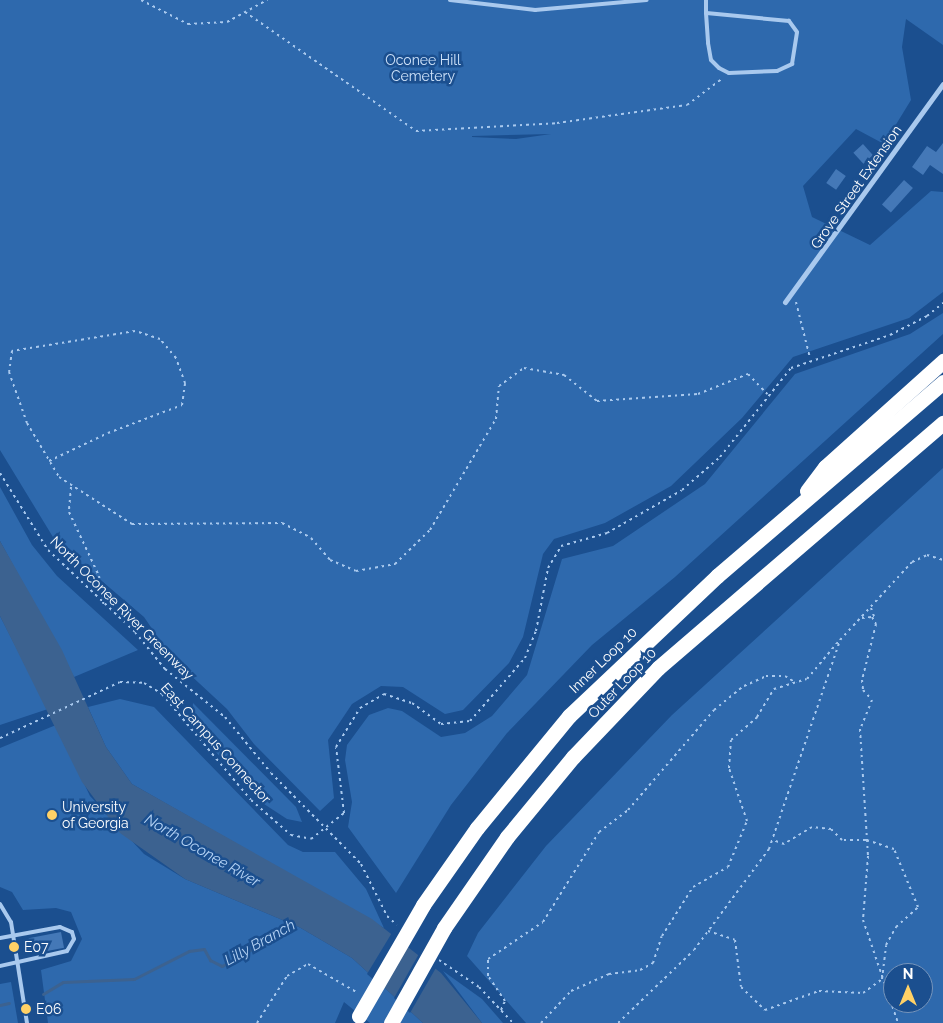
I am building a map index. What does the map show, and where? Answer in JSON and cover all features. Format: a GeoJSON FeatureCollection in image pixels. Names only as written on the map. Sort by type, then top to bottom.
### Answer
{"type":"FeatureCollection","features":[{"type":"Feature","properties":{"kind":"highway"},"geometry":{"type":"LineString","coordinates":[[794,510],[825,467],[943,362]]}},
{"type":"Feature","properties":{"kind":"highway","name":"Inner Loop 10"},"geometry":{"type":"LineString","coordinates":[[358,1020],[423,905],[483,821],[569,716],[667,621],[943,382]]}},
{"type":"Feature","properties":{"kind":"highway","name":"Outer Loop 10"},"geometry":{"type":"LineString","coordinates":[[391,1023],[444,928],[507,837],[573,757],[658,668],[943,423]]}},
{"type":"Feature","properties":{"kind":"street","name":"Grove Street Extension"},"geometry":{"type":"LineString","coordinates":[[785,302],[943,84]]}},
{"type":"Feature","properties":{"kind":"lane"},"geometry":{"type":"LineString","coordinates":[[450,0],[535,10],[597,2],[647,0]]}},
{"type":"Feature","properties":{"kind":"lane"},"geometry":{"type":"LineString","coordinates":[[592,0],[597,2]]}},
{"type":"Feature","properties":{"kind":"lane"},"geometry":{"type":"LineString","coordinates":[[706,0],[706,13],[711,60],[729,73],[777,71],[792,64],[797,32],[790,21],[777,18],[706,13]]}},
{"type":"Feature","properties":{"kind":"lane"},"geometry":{"type":"LineString","coordinates":[[0,904],[13,935],[27,1023]]}},
{"type":"Feature","properties":{"kind":"lane"},"geometry":{"type":"LineString","coordinates":[[0,938],[60,926],[72,932],[74,939],[67,951],[0,966]]}},
{"type":"Feature","properties":{"kind":"path"},"geometry":{"type":"LineString","coordinates":[[140,0],[188,24],[227,22],[267,0]]}},
{"type":"Feature","properties":{"kind":"path"},"geometry":{"type":"LineString","coordinates":[[245,12],[416,131],[557,123],[686,105],[729,73]]}},
{"type":"Feature","properties":{"kind":"path"},"geometry":{"type":"LineString","coordinates":[[793,292],[810,358]]}},
{"type":"Feature","properties":{"kind":"path","name":"East Campus Connector"},"geometry":{"type":"LineString","coordinates":[[0,738],[133,680],[162,694],[218,764],[291,835],[311,839],[328,829],[346,808],[338,765],[339,738],[360,708],[384,694],[412,704],[440,724],[470,721],[525,658],[557,550],[569,541],[608,533],[682,490],[720,457],[767,394],[791,368],[810,358],[890,335],[927,316],[943,303]]}},
{"type":"Feature","properties":{"kind":"path"},"geometry":{"type":"LineString","coordinates":[[49,461],[108,433],[182,406],[184,383],[176,358],[160,339],[135,331],[12,351],[9,372],[27,423],[49,461],[71,486],[132,524],[282,523],[311,538],[330,560],[356,571],[394,564],[430,530],[496,419],[499,386],[524,368],[564,375],[597,401],[698,394],[748,374],[767,394]]}},
{"type":"Feature","properties":{"kind":"path","name":"North Oconee River Greenway"},"geometry":{"type":"LineString","coordinates":[[0,474],[37,536],[104,607],[135,632],[180,683],[225,717],[256,756],[328,829]]}},
{"type":"Feature","properties":{"kind":"path"},"geometry":{"type":"LineString","coordinates":[[71,486],[69,512],[99,576],[104,607]]}},
{"type":"Feature","properties":{"kind":"path"},"geometry":{"type":"LineString","coordinates":[[540,1023],[571,991],[609,974],[640,970],[653,963],[662,936],[693,888],[728,867],[747,821],[729,768],[731,740],[756,717],[774,689],[807,679],[912,562],[927,555],[943,560]]}},
{"type":"Feature","properties":{"kind":"path"},"geometry":{"type":"LineString","coordinates":[[872,606],[875,619],[862,680],[863,690],[872,700],[860,729],[866,840],[864,920],[898,1023]]}},
{"type":"Feature","properties":{"kind":"path"},"geometry":{"type":"LineString","coordinates":[[861,618],[875,619]]}},
{"type":"Feature","properties":{"kind":"path"},"geometry":{"type":"LineString","coordinates":[[618,1023],[708,931],[773,840],[840,640]]}},
{"type":"Feature","properties":{"kind":"path"},"geometry":{"type":"LineString","coordinates":[[501,1010],[505,1002],[488,976],[488,959],[543,922],[598,832],[628,810],[714,710],[744,686],[766,676],[785,676],[796,683]]}},
{"type":"Feature","properties":{"kind":"path"},"geometry":{"type":"LineString","coordinates":[[708,931],[735,940],[741,987],[765,1010],[819,990],[863,993],[882,979],[886,945],[896,927],[918,907],[894,849],[866,840],[842,840],[831,829],[812,827],[784,844],[773,840]]}},
{"type":"Feature","properties":{"kind":"path"},"geometry":{"type":"LineString","coordinates":[[257,1023],[288,976],[308,964],[359,994]]}},
{"type":"Feature","properties":{"kind":"green space","name":"Oconee Hill Cemetery"},"geometry":{"type":"Polygon","coordinates":[[[0,0],[943,0],[943,45],[906,19],[902,47],[911,100],[884,144],[856,129],[803,186],[812,217],[870,245],[931,191],[943,192],[943,292],[909,318],[793,357],[742,418],[671,486],[605,523],[554,539],[543,554],[523,637],[509,663],[463,710],[445,714],[403,687],[381,686],[352,704],[328,740],[334,798],[320,811],[254,744],[227,709],[172,658],[144,617],[56,542],[0,450],[0,0]],[[551,134],[472,136],[472,137],[516,139],[551,134]]]}},
{"type":"Feature","properties":{"kind":"green space"},"geometry":{"type":"Polygon","coordinates":[[[943,313],[943,334],[675,577],[592,645],[507,733],[451,805],[396,893],[348,827],[352,802],[345,760],[347,745],[369,715],[388,708],[402,711],[441,737],[465,733],[492,716],[527,675],[562,559],[613,546],[705,484],[795,374],[910,334],[943,313]]]}},
{"type":"Feature","properties":{"kind":"green space"},"geometry":{"type":"Polygon","coordinates":[[[943,468],[943,1023],[526,1023],[467,956],[478,933],[546,846],[672,715],[943,468]]]}},
{"type":"Feature","properties":{"kind":"green space"},"geometry":{"type":"Polygon","coordinates":[[[0,487],[32,545],[57,576],[138,650],[74,677],[0,541],[0,487]]]}},
{"type":"Feature","properties":{"kind":"green space"},"geometry":{"type":"Polygon","coordinates":[[[0,616],[48,709],[0,725],[0,616]]]}},
{"type":"Feature","properties":{"kind":"green space"},"geometry":{"type":"Polygon","coordinates":[[[120,699],[154,707],[288,845],[303,852],[335,852],[366,889],[384,928],[132,784],[106,747],[88,707],[120,699]]]}},
{"type":"Feature","properties":{"kind":"green space"},"geometry":{"type":"Polygon","coordinates":[[[193,703],[296,807],[302,822],[287,819],[264,804],[213,749],[192,714],[193,703]]]}},
{"type":"Feature","properties":{"kind":"green space","name":"University of Georgia"},"geometry":{"type":"Polygon","coordinates":[[[56,725],[90,796],[144,854],[185,879],[299,927],[352,958],[423,1023],[370,1023],[344,1002],[335,1023],[48,1023],[41,970],[71,961],[82,939],[71,912],[56,908],[23,910],[12,892],[0,887],[0,748],[56,725]]]}},
{"type":"Feature","properties":{"kind":"green space"},"geometry":{"type":"Polygon","coordinates":[[[443,971],[482,999],[503,1023],[482,1023],[443,971]]]}},
{"type":"Feature","properties":{"kind":"green space"},"geometry":{"type":"Polygon","coordinates":[[[11,982],[18,1023],[0,1023],[0,984],[11,982]]]}},
{"type":"Feature","properties":{"kind":"water","name":"North Oconee River"},"geometry":{"type":"Polygon","coordinates":[[[0,541],[62,650],[106,747],[132,784],[372,919],[441,973],[482,1023],[423,1023],[352,958],[299,927],[185,879],[120,833],[82,782],[0,616],[0,541]]]}},
{"type":"Feature","properties":{"kind":"pier"},"geometry":{"type":"Polygon","coordinates":[[[393,931],[409,943],[383,988],[367,974],[393,931]]]}},
{"type":"Feature","properties":{"kind":"pier"},"geometry":{"type":"Polygon","coordinates":[[[420,952],[437,966],[410,1013],[394,998],[420,952]]]}},
{"type":"Feature","properties":{"kind":"building"},"geometry":{"type":"Polygon","coordinates":[[[943,143],[943,174],[930,165],[923,175],[912,167],[927,146],[936,152],[943,143]]]}},
{"type":"Feature","properties":{"kind":"building"},"geometry":{"type":"Polygon","coordinates":[[[863,144],[873,155],[863,164],[853,153],[863,144]]]}},
{"type":"Feature","properties":{"kind":"building"},"geometry":{"type":"Polygon","coordinates":[[[836,169],[846,176],[836,190],[826,183],[836,169]]]}},
{"type":"Feature","properties":{"kind":"building"},"geometry":{"type":"Polygon","coordinates":[[[904,180],[913,188],[891,213],[882,205],[904,180]]]}},
{"type":"Feature","properties":{"kind":"building"},"geometry":{"type":"Polygon","coordinates":[[[61,932],[64,948],[32,954],[29,938],[61,932]]]}},
{"type":"Feature","properties":{"kind":"waterway","name":"Lilly Branch"},"geometry":{"type":"LineString","coordinates":[[43,994],[63,982],[134,979],[189,951],[204,949],[210,960],[222,966],[297,923]]}},
{"type":"Feature","properties":{"kind":"waterway","name":"Lilly Branch"},"geometry":{"type":"LineString","coordinates":[[0,1005],[9,1003]]}},
{"type":"Feature","properties":{"kind":"place","name":"University of Georgia"},"geometry":{"type":"Point","coordinates":[52,815]}},
{"type":"Feature","properties":{"kind":"place","name":"E07"},"geometry":{"type":"Point","coordinates":[14,947]}},
{"type":"Feature","properties":{"kind":"place","name":"E06"},"geometry":{"type":"Point","coordinates":[26,1009]}}]}
